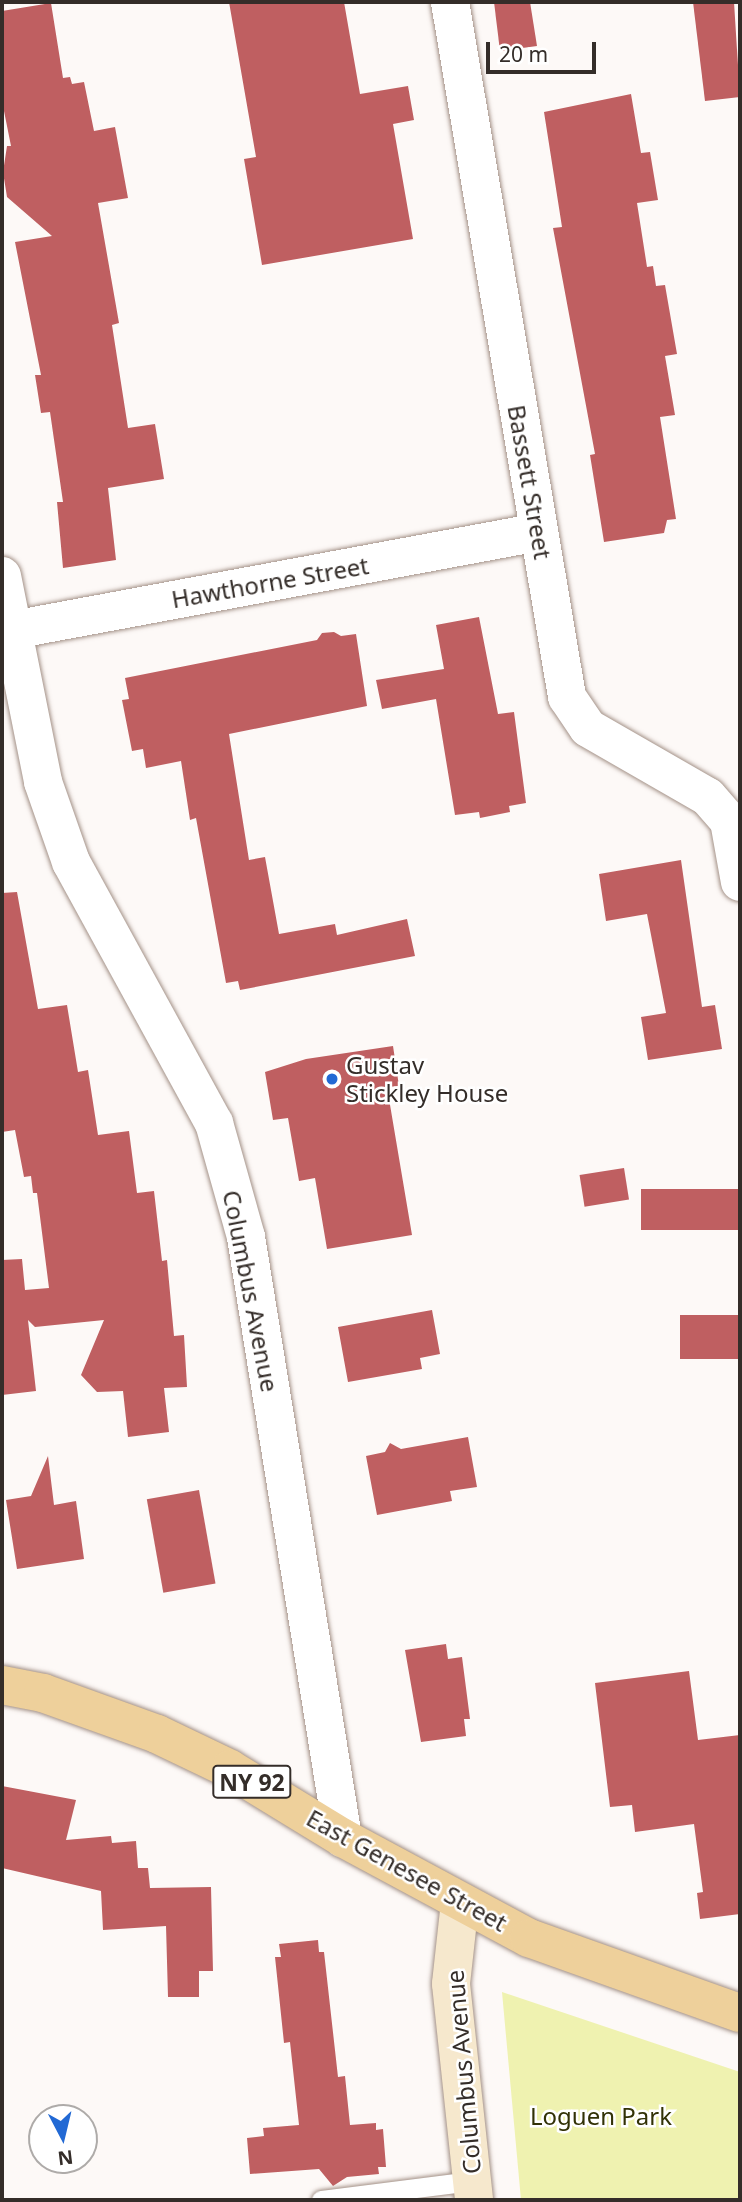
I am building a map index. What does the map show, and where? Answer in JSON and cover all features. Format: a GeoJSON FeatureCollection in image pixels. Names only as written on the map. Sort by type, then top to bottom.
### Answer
{"type":"FeatureCollection","features":[{"type":"Feature","properties":{"kind":"main road","name":"East Genesee Street"},"geometry":{"type":"LineString","coordinates":[[2,1685],[43,1693],[157,1734],[230,1769],[343,1838],[530,1938],[740,2013]]}},
{"type":"Feature","properties":{"kind":"street","name":"Bassett Street"},"geometry":{"type":"LineString","coordinates":[[450,2],[567,697],[588,728],[708,797],[729,821],[740,882]]}},
{"type":"Feature","properties":{"kind":"street","name":"Hawthorne Street"},"geometry":{"type":"LineString","coordinates":[[7,631],[539,533]]}},
{"type":"Feature","properties":{"kind":"street","name":"Columbus Avenue"},"geometry":{"type":"LineString","coordinates":[[2,576],[7,631],[43,782],[71,862],[214,1123],[246,1237],[343,1838]]}},
{"type":"Feature","properties":{"kind":"street","name":"Columbus Avenue"},"geometry":{"type":"LineString","coordinates":[[460,1902],[451,1984],[473,2191]]}},
{"type":"Feature","properties":{"kind":"lane"},"geometry":{"type":"LineString","coordinates":[[321,2200],[473,2191]]}},
{"type":"Feature","properties":{"kind":"green space","name":"Loguen Park"},"geometry":{"type":"Polygon","coordinates":[[[502,1992],[740,2072],[740,2200],[521,2200],[502,1992]]]}},
{"type":"Feature","properties":{"kind":"building"},"geometry":{"type":"Polygon","coordinates":[[[229,2],[344,2],[360,94],[408,86],[414,120],[393,124],[413,239],[262,265],[244,159],[256,157],[229,2]]]}},
{"type":"Feature","properties":{"kind":"building"},"geometry":{"type":"Polygon","coordinates":[[[494,2],[530,2],[537,46],[500,51],[494,2]]]}},
{"type":"Feature","properties":{"kind":"building"},"geometry":{"type":"Polygon","coordinates":[[[693,2],[734,2],[740,97],[705,101],[693,2]]]}},
{"type":"Feature","properties":{"kind":"building"},"geometry":{"type":"Polygon","coordinates":[[[51,3],[63,78],[70,77],[72,84],[84,82],[94,131],[115,127],[128,198],[98,203],[119,323],[112,325],[128,428],[155,424],[164,479],[108,488],[116,560],[63,568],[57,502],[63,502],[50,412],[41,413],[35,375],[41,375],[15,242],[52,236],[7,197],[3,172],[7,146],[11,146],[2,101],[2,11],[51,3]]]}},
{"type":"Feature","properties":{"kind":"building"},"geometry":{"type":"Polygon","coordinates":[[[631,94],[641,153],[650,152],[658,200],[637,203],[647,267],[653,266],[656,286],[665,285],[677,354],[665,356],[675,415],[660,417],[676,519],[667,520],[664,533],[604,542],[590,455],[595,454],[553,228],[562,227],[544,112],[631,94]]]}},
{"type":"Feature","properties":{"kind":"building"},"geometry":{"type":"Polygon","coordinates":[[[479,617],[498,714],[514,712],[526,803],[509,806],[510,812],[480,818],[479,812],[455,815],[436,699],[382,709],[376,680],[444,669],[436,625],[479,617]]]}},
{"type":"Feature","properties":{"kind":"building"},"geometry":{"type":"Polygon","coordinates":[[[334,632],[341,636],[356,634],[367,706],[229,734],[249,860],[265,857],[279,934],[335,924],[337,935],[407,919],[415,956],[240,990],[238,981],[226,983],[196,818],[190,820],[181,761],[146,768],[143,749],[132,751],[122,700],[129,699],[125,678],[317,640],[322,633],[334,632]]]}},
{"type":"Feature","properties":{"kind":"building"},"geometry":{"type":"Polygon","coordinates":[[[681,860],[702,1007],[715,1005],[722,1049],[648,1060],[641,1017],[666,1013],[647,914],[606,921],[599,874],[681,860]]]}},
{"type":"Feature","properties":{"kind":"building"},"geometry":{"type":"Polygon","coordinates":[[[17,892],[38,1009],[67,1005],[78,1072],[88,1070],[98,1135],[129,1131],[137,1193],[154,1191],[162,1261],[167,1260],[174,1336],[184,1335],[187,1387],[164,1388],[169,1432],[128,1437],[123,1391],[97,1392],[81,1375],[104,1320],[35,1327],[28,1320],[36,1391],[2,1395],[2,1260],[22,1259],[25,1290],[49,1288],[37,1193],[33,1193],[31,1176],[24,1177],[15,1130],[2,1132],[2,893],[17,892]]]}},
{"type":"Feature","properties":{"kind":"building"},"geometry":{"type":"Polygon","coordinates":[[[393,1046],[399,1086],[387,1087],[412,1235],[327,1249],[315,1178],[299,1181],[288,1118],[273,1120],[265,1072],[306,1059],[393,1046]]]}},
{"type":"Feature","properties":{"kind":"building"},"geometry":{"type":"Polygon","coordinates":[[[624,1168],[629,1200],[585,1207],[580,1175],[624,1168]]]}},
{"type":"Feature","properties":{"kind":"building"},"geometry":{"type":"Polygon","coordinates":[[[641,1189],[740,1189],[740,1230],[641,1230],[641,1189]]]}},
{"type":"Feature","properties":{"kind":"building"},"geometry":{"type":"Polygon","coordinates":[[[432,1310],[440,1354],[420,1358],[422,1369],[348,1382],[338,1327],[432,1310]]]}},
{"type":"Feature","properties":{"kind":"building"},"geometry":{"type":"Polygon","coordinates":[[[680,1315],[740,1315],[740,1359],[680,1359],[680,1315]]]}},
{"type":"Feature","properties":{"kind":"building"},"geometry":{"type":"Polygon","coordinates":[[[468,1437],[477,1487],[450,1491],[452,1501],[377,1515],[366,1456],[385,1452],[390,1443],[401,1449],[468,1437]]]}},
{"type":"Feature","properties":{"kind":"building"},"geometry":{"type":"Polygon","coordinates":[[[48,1456],[54,1505],[76,1501],[84,1559],[17,1569],[6,1500],[31,1496],[48,1456]]]}},
{"type":"Feature","properties":{"kind":"building"},"geometry":{"type":"Polygon","coordinates":[[[199,1490],[215,1584],[163,1593],[147,1499],[199,1490]]]}},
{"type":"Feature","properties":{"kind":"building"},"geometry":{"type":"Polygon","coordinates":[[[446,1644],[448,1659],[462,1657],[470,1719],[464,1719],[466,1736],[421,1742],[405,1650],[446,1644]]]}},
{"type":"Feature","properties":{"kind":"building"},"geometry":{"type":"Polygon","coordinates":[[[689,1671],[698,1740],[740,1735],[740,1914],[700,1919],[697,1893],[703,1892],[694,1824],[635,1832],[632,1805],[610,1807],[595,1683],[689,1671]]]}},
{"type":"Feature","properties":{"kind":"building"},"geometry":{"type":"Polygon","coordinates":[[[2,1786],[76,1800],[66,1840],[111,1836],[112,1843],[136,1841],[138,1868],[148,1868],[150,1888],[211,1887],[213,1971],[199,1971],[199,1997],[168,1997],[166,1926],[103,1930],[101,1891],[2,1868],[2,1786]]]}},
{"type":"Feature","properties":{"kind":"building"},"geometry":{"type":"Polygon","coordinates":[[[318,1940],[319,1952],[324,1952],[338,2077],[345,2076],[350,2125],[376,2123],[376,2130],[383,2129],[386,2167],[378,2167],[379,2174],[347,2177],[333,2186],[319,2169],[250,2174],[247,2138],[264,2136],[263,2128],[299,2125],[290,2042],[284,2043],[275,1957],[281,1957],[279,1944],[318,1940]]]}},
{"type":"Feature","properties":{"kind":"place","name":"Gustav Stickley House"},"geometry":{"type":"Point","coordinates":[332,1079]}}]}
